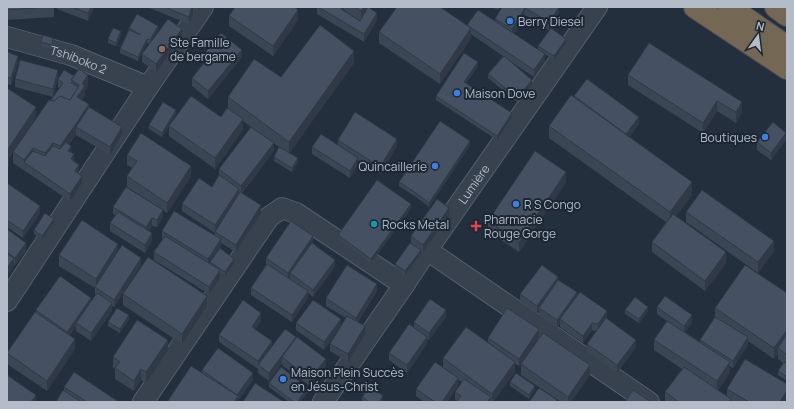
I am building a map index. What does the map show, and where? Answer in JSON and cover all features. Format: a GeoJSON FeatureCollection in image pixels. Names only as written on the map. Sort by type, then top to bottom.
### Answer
{"type":"FeatureCollection","features":[{"type":"Feature","properties":{"kind":"highway"},"geometry":{"type":"LineString","coordinates":[[695,7],[787,68]]}},
{"type":"Feature","properties":{"kind":"highway"},"geometry":{"type":"LineString","coordinates":[[729,7],[787,47]]}},
{"type":"Feature","properties":{"kind":"highway"},"geometry":{"type":"LineString","coordinates":[[776,7],[787,15]]}},
{"type":"Feature","properties":{"kind":"street"},"geometry":{"type":"LineString","coordinates":[[7,302],[148,87],[203,7]]}},
{"type":"Feature","properties":{"kind":"street","name":"Lumière"},"geometry":{"type":"LineString","coordinates":[[323,402],[597,7]]}},
{"type":"Feature","properties":{"kind":"street","name":"Tshiboko 2"},"geometry":{"type":"LineString","coordinates":[[7,37],[71,55],[148,87]]}},
{"type":"Feature","properties":{"kind":"street"},"geometry":{"type":"LineString","coordinates":[[143,402],[269,217],[282,208],[296,213],[404,285]]}},
{"type":"Feature","properties":{"kind":"street"},"geometry":{"type":"LineString","coordinates":[[427,250],[649,402]]}},
{"type":"Feature","properties":{"kind":"building"},"geometry":{"type":"Polygon","coordinates":[[[7,7],[49,7],[7,10],[7,7]]]}},
{"type":"Feature","properties":{"kind":"building"},"geometry":{"type":"Polygon","coordinates":[[[72,7],[91,7],[88,13],[72,7]]]}},
{"type":"Feature","properties":{"kind":"building"},"geometry":{"type":"Polygon","coordinates":[[[165,7],[192,7],[189,17],[165,7]]]}},
{"type":"Feature","properties":{"kind":"building"},"geometry":{"type":"Polygon","coordinates":[[[235,7],[294,7],[298,10],[273,46],[229,16],[235,7]]]}},
{"type":"Feature","properties":{"kind":"building"},"geometry":{"type":"Polygon","coordinates":[[[318,7],[342,7],[341,9],[360,21],[368,7],[377,13],[364,34],[318,7]]]}},
{"type":"Feature","properties":{"kind":"building"},"geometry":{"type":"Polygon","coordinates":[[[355,7],[364,7],[361,11],[355,7]]]}},
{"type":"Feature","properties":{"kind":"building"},"geometry":{"type":"Polygon","coordinates":[[[397,7],[440,7],[471,28],[440,74],[379,32],[397,7]]]}},
{"type":"Feature","properties":{"kind":"building"},"geometry":{"type":"Polygon","coordinates":[[[502,7],[559,7],[549,22],[525,8],[512,29],[495,19],[502,7]]]}},
{"type":"Feature","properties":{"kind":"building"},"geometry":{"type":"Polygon","coordinates":[[[478,10],[545,54],[534,70],[467,25],[478,10]]]}},
{"type":"Feature","properties":{"kind":"building"},"geometry":{"type":"Polygon","coordinates":[[[137,14],[158,26],[150,40],[147,39],[138,57],[120,49],[129,30],[141,35],[129,28],[137,14]]]}},
{"type":"Feature","properties":{"kind":"building","name":"Ste Famille de bergame"},"geometry":{"type":"Polygon","coordinates":[[[168,19],[182,29],[156,64],[142,54],[168,19]]]}},
{"type":"Feature","properties":{"kind":"building"},"geometry":{"type":"Polygon","coordinates":[[[320,25],[354,51],[289,142],[228,97],[254,59],[281,77],[320,25]]]}},
{"type":"Feature","properties":{"kind":"building"},"geometry":{"type":"Polygon","coordinates":[[[113,28],[121,31],[116,43],[108,39],[113,28]]]}},
{"type":"Feature","properties":{"kind":"building"},"geometry":{"type":"Polygon","coordinates":[[[551,28],[566,39],[554,56],[538,46],[551,28]]]}},
{"type":"Feature","properties":{"kind":"building"},"geometry":{"type":"Polygon","coordinates":[[[221,33],[242,50],[208,91],[192,78],[208,58],[203,55],[221,33]]]}},
{"type":"Feature","properties":{"kind":"building"},"geometry":{"type":"Polygon","coordinates":[[[43,35],[53,38],[52,45],[41,42],[43,35]]]}},
{"type":"Feature","properties":{"kind":"building"},"geometry":{"type":"Polygon","coordinates":[[[649,43],[742,102],[736,112],[717,101],[703,123],[628,75],[649,43]]]}},
{"type":"Feature","properties":{"kind":"building"},"geometry":{"type":"Polygon","coordinates":[[[7,52],[18,56],[11,78],[7,77],[7,52]]]}},
{"type":"Feature","properties":{"kind":"building","name":"Maison Dove"},"geometry":{"type":"Polygon","coordinates":[[[464,53],[478,62],[464,82],[512,113],[497,136],[436,96],[464,53]]]}},
{"type":"Feature","properties":{"kind":"building"},"geometry":{"type":"Polygon","coordinates":[[[504,56],[532,80],[517,98],[488,74],[504,56]]]}},
{"type":"Feature","properties":{"kind":"building"},"geometry":{"type":"Polygon","coordinates":[[[20,60],[58,70],[53,89],[15,79],[20,60]]]}},
{"type":"Feature","properties":{"kind":"building"},"geometry":{"type":"Polygon","coordinates":[[[79,69],[88,75],[82,84],[85,86],[77,97],[89,104],[60,146],[53,143],[45,153],[33,148],[24,160],[13,152],[49,100],[54,101],[60,96],[70,100],[79,85],[71,80],[79,69]]]}},
{"type":"Feature","properties":{"kind":"building"},"geometry":{"type":"Polygon","coordinates":[[[64,70],[74,76],[71,83],[78,87],[70,100],[60,96],[54,101],[51,100],[63,83],[58,79],[64,70]]]}},
{"type":"Feature","properties":{"kind":"building"},"geometry":{"type":"Polygon","coordinates":[[[587,79],[639,117],[626,134],[574,96],[587,79]]]}},
{"type":"Feature","properties":{"kind":"building"},"geometry":{"type":"Polygon","coordinates":[[[7,88],[36,107],[8,149],[7,148],[7,88]]]}},
{"type":"Feature","properties":{"kind":"building"},"geometry":{"type":"Polygon","coordinates":[[[571,95],[692,182],[670,212],[549,126],[571,95]]]}},
{"type":"Feature","properties":{"kind":"building"},"geometry":{"type":"Polygon","coordinates":[[[191,96],[221,117],[227,108],[243,119],[215,158],[169,126],[191,96]]]}},
{"type":"Feature","properties":{"kind":"building"},"geometry":{"type":"Polygon","coordinates":[[[163,102],[176,110],[162,133],[149,125],[163,102]]]}},
{"type":"Feature","properties":{"kind":"building"},"geometry":{"type":"Polygon","coordinates":[[[89,107],[122,127],[110,147],[76,127],[89,107]]]}},
{"type":"Feature","properties":{"kind":"building"},"geometry":{"type":"Polygon","coordinates":[[[355,112],[397,139],[380,167],[338,140],[355,112]]]}},
{"type":"Feature","properties":{"kind":"building","name":"Quincaillerie"},"geometry":{"type":"Polygon","coordinates":[[[440,121],[470,141],[429,203],[399,182],[440,121]]]}},
{"type":"Feature","properties":{"kind":"building"},"geometry":{"type":"Polygon","coordinates":[[[773,122],[786,133],[771,153],[757,142],[773,122]]]}},
{"type":"Feature","properties":{"kind":"building"},"geometry":{"type":"Polygon","coordinates":[[[251,127],[274,143],[241,186],[219,169],[251,127]]]}},
{"type":"Feature","properties":{"kind":"building"},"geometry":{"type":"Polygon","coordinates":[[[141,133],[191,166],[167,203],[127,176],[137,161],[127,155],[141,133]]]}},
{"type":"Feature","properties":{"kind":"building"},"geometry":{"type":"Polygon","coordinates":[[[321,134],[358,158],[350,171],[312,147],[321,134]]]}},
{"type":"Feature","properties":{"kind":"building"},"geometry":{"type":"Polygon","coordinates":[[[66,142],[71,146],[68,151],[74,154],[71,159],[79,165],[75,171],[82,176],[70,194],[24,162],[33,151],[45,156],[53,146],[60,149],[66,142]]]}},
{"type":"Feature","properties":{"kind":"building"},"geometry":{"type":"Polygon","coordinates":[[[279,147],[298,158],[292,168],[274,157],[279,147]]]}},
{"type":"Feature","properties":{"kind":"building"},"geometry":{"type":"Polygon","coordinates":[[[535,151],[566,172],[519,242],[488,221],[535,151]]]}},
{"type":"Feature","properties":{"kind":"building"},"geometry":{"type":"Polygon","coordinates":[[[219,175],[239,189],[215,225],[182,204],[199,178],[212,187],[219,175]]]}},
{"type":"Feature","properties":{"kind":"building","name":"Rocks Metal"},"geometry":{"type":"Polygon","coordinates":[[[377,180],[411,204],[371,259],[338,235],[377,180]]]}},
{"type":"Feature","properties":{"kind":"building"},"geometry":{"type":"Polygon","coordinates":[[[7,183],[40,206],[23,231],[7,220],[7,183]]]}},
{"type":"Feature","properties":{"kind":"building"},"geometry":{"type":"Polygon","coordinates":[[[126,187],[163,210],[157,220],[152,218],[146,227],[113,207],[126,187]]]}},
{"type":"Feature","properties":{"kind":"building"},"geometry":{"type":"Polygon","coordinates":[[[702,190],[774,241],[758,262],[686,212],[702,190]]]}},
{"type":"Feature","properties":{"kind":"building"},"geometry":{"type":"Polygon","coordinates":[[[240,192],[261,205],[236,245],[215,232],[240,192]]]}},
{"type":"Feature","properties":{"kind":"building"},"geometry":{"type":"Polygon","coordinates":[[[437,199],[449,208],[423,245],[411,236],[437,199]]]}},
{"type":"Feature","properties":{"kind":"building"},"geometry":{"type":"Polygon","coordinates":[[[174,211],[221,239],[208,259],[162,231],[174,211]]]}},
{"type":"Feature","properties":{"kind":"building"},"geometry":{"type":"Polygon","coordinates":[[[118,212],[152,233],[145,245],[110,223],[118,212]]]}},
{"type":"Feature","properties":{"kind":"building"},"geometry":{"type":"Polygon","coordinates":[[[45,213],[54,219],[42,236],[34,230],[45,213]]]}},
{"type":"Feature","properties":{"kind":"building"},"geometry":{"type":"Polygon","coordinates":[[[673,214],[726,252],[705,281],[652,242],[673,214]]]}},
{"type":"Feature","properties":{"kind":"building"},"geometry":{"type":"Polygon","coordinates":[[[82,220],[118,244],[96,279],[59,255],[82,220]]]}},
{"type":"Feature","properties":{"kind":"building"},"geometry":{"type":"Polygon","coordinates":[[[291,221],[313,236],[288,273],[266,258],[291,221]]]}},
{"type":"Feature","properties":{"kind":"building"},"geometry":{"type":"Polygon","coordinates":[[[7,229],[26,243],[15,258],[7,252],[7,229]]]}},
{"type":"Feature","properties":{"kind":"building"},"geometry":{"type":"Polygon","coordinates":[[[165,236],[220,270],[209,287],[154,252],[165,236]]]}},
{"type":"Feature","properties":{"kind":"building"},"geometry":{"type":"Polygon","coordinates":[[[312,243],[335,260],[313,290],[290,273],[312,243]]]}},
{"type":"Feature","properties":{"kind":"building"},"geometry":{"type":"Polygon","coordinates":[[[410,243],[421,250],[405,271],[395,264],[410,243]]]}},
{"type":"Feature","properties":{"kind":"building"},"geometry":{"type":"Polygon","coordinates":[[[122,245],[141,258],[114,300],[95,287],[122,245]]]}},
{"type":"Feature","properties":{"kind":"building"},"geometry":{"type":"Polygon","coordinates":[[[220,248],[234,259],[225,272],[210,262],[220,248]]]}},
{"type":"Feature","properties":{"kind":"building"},"geometry":{"type":"Polygon","coordinates":[[[7,254],[14,258],[7,268],[7,254]]]}},
{"type":"Feature","properties":{"kind":"building"},"geometry":{"type":"Polygon","coordinates":[[[148,257],[207,296],[182,334],[123,294],[148,257]]]}},
{"type":"Feature","properties":{"kind":"building"},"geometry":{"type":"Polygon","coordinates":[[[267,264],[308,291],[292,315],[251,288],[267,264]]]}},
{"type":"Feature","properties":{"kind":"building"},"geometry":{"type":"Polygon","coordinates":[[[347,265],[377,284],[356,318],[326,298],[347,265]]]}},
{"type":"Feature","properties":{"kind":"building"},"geometry":{"type":"Polygon","coordinates":[[[542,265],[558,277],[537,306],[520,294],[542,265]]]}},
{"type":"Feature","properties":{"kind":"building"},"geometry":{"type":"Polygon","coordinates":[[[745,265],[787,293],[787,330],[774,348],[715,308],[745,265]]]}},
{"type":"Feature","properties":{"kind":"building"},"geometry":{"type":"Polygon","coordinates":[[[60,276],[91,298],[67,332],[36,310],[60,276]]]}},
{"type":"Feature","properties":{"kind":"building"},"geometry":{"type":"Polygon","coordinates":[[[558,280],[577,292],[557,320],[539,308],[558,280]]]}},
{"type":"Feature","properties":{"kind":"building"},"geometry":{"type":"Polygon","coordinates":[[[580,292],[607,311],[598,324],[592,323],[583,336],[560,319],[580,292]]]}},
{"type":"Feature","properties":{"kind":"building"},"geometry":{"type":"Polygon","coordinates":[[[97,293],[112,303],[91,333],[76,323],[97,293]]]}},
{"type":"Feature","properties":{"kind":"building"},"geometry":{"type":"Polygon","coordinates":[[[665,296],[692,315],[684,326],[657,307],[665,296]]]}},
{"type":"Feature","properties":{"kind":"building"},"geometry":{"type":"Polygon","coordinates":[[[635,297],[648,307],[639,319],[625,310],[635,297]]]}},
{"type":"Feature","properties":{"kind":"building"},"geometry":{"type":"Polygon","coordinates":[[[430,299],[446,310],[429,333],[414,322],[430,299]]]}},
{"type":"Feature","properties":{"kind":"building"},"geometry":{"type":"Polygon","coordinates":[[[243,300],[261,313],[252,327],[272,341],[258,361],[219,335],[243,300]]]}},
{"type":"Feature","properties":{"kind":"building"},"geometry":{"type":"Polygon","coordinates":[[[313,300],[341,319],[324,342],[296,323],[313,300]]]}},
{"type":"Feature","properties":{"kind":"building"},"geometry":{"type":"Polygon","coordinates":[[[117,308],[129,315],[120,329],[108,322],[117,308]]]}},
{"type":"Feature","properties":{"kind":"building"},"geometry":{"type":"Polygon","coordinates":[[[507,308],[539,329],[519,359],[488,338],[507,308]]]}},
{"type":"Feature","properties":{"kind":"building"},"geometry":{"type":"Polygon","coordinates":[[[35,312],[75,339],[47,381],[7,353],[35,312]]]}},
{"type":"Feature","properties":{"kind":"building"},"geometry":{"type":"Polygon","coordinates":[[[347,316],[365,326],[348,354],[330,344],[347,316]]]}},
{"type":"Feature","properties":{"kind":"building"},"geometry":{"type":"Polygon","coordinates":[[[715,317],[748,337],[733,361],[700,340],[715,317]]]}},
{"type":"Feature","properties":{"kind":"building"},"geometry":{"type":"Polygon","coordinates":[[[606,318],[636,340],[617,365],[587,344],[606,318]]]}},
{"type":"Feature","properties":{"kind":"building"},"geometry":{"type":"Polygon","coordinates":[[[137,320],[168,340],[146,372],[141,369],[134,381],[115,368],[120,362],[113,357],[137,320]]]}},
{"type":"Feature","properties":{"kind":"building"},"geometry":{"type":"Polygon","coordinates":[[[667,321],[730,362],[717,381],[654,340],[667,321]]]}},
{"type":"Feature","properties":{"kind":"building"},"geometry":{"type":"Polygon","coordinates":[[[409,324],[427,337],[407,365],[389,353],[409,324]]]}},
{"type":"Feature","properties":{"kind":"building"},"geometry":{"type":"Polygon","coordinates":[[[466,327],[515,362],[492,394],[443,358],[466,327]]]}},
{"type":"Feature","properties":{"kind":"building"},"geometry":{"type":"Polygon","coordinates":[[[285,329],[296,337],[269,373],[258,365],[285,329]]]}},
{"type":"Feature","properties":{"kind":"building"},"geometry":{"type":"Polygon","coordinates":[[[543,333],[590,365],[568,397],[521,364],[543,333]]]}},
{"type":"Feature","properties":{"kind":"building"},"geometry":{"type":"Polygon","coordinates":[[[787,334],[787,355],[778,348],[787,334]]]}},
{"type":"Feature","properties":{"kind":"building"},"geometry":{"type":"Polygon","coordinates":[[[297,337],[326,359],[310,379],[282,357],[297,337]]]}},
{"type":"Feature","properties":{"kind":"building"},"geometry":{"type":"Polygon","coordinates":[[[218,348],[253,373],[237,395],[202,370],[218,348]]]}},
{"type":"Feature","properties":{"kind":"building"},"geometry":{"type":"Polygon","coordinates":[[[745,359],[787,384],[787,390],[780,402],[749,402],[727,389],[745,359]]]}},
{"type":"Feature","properties":{"kind":"building"},"geometry":{"type":"Polygon","coordinates":[[[435,362],[458,378],[442,402],[435,402],[416,389],[435,362]]]}},
{"type":"Feature","properties":{"kind":"building"},"geometry":{"type":"Polygon","coordinates":[[[784,362],[787,364],[787,377],[778,371],[784,362]]]}},
{"type":"Feature","properties":{"kind":"building"},"geometry":{"type":"Polygon","coordinates":[[[191,366],[238,396],[234,402],[167,402],[191,366]]]}},
{"type":"Feature","properties":{"kind":"building","name":"Maison Plein Succès en Jésus-Christ"},"geometry":{"type":"Polygon","coordinates":[[[281,367],[308,388],[297,402],[294,402],[269,383],[281,367]]]}},
{"type":"Feature","properties":{"kind":"building"},"geometry":{"type":"Polygon","coordinates":[[[684,367],[731,399],[729,402],[679,402],[665,392],[684,367]]]}},
{"type":"Feature","properties":{"kind":"building"},"geometry":{"type":"Polygon","coordinates":[[[74,372],[119,402],[87,402],[64,387],[74,372]]]}},
{"type":"Feature","properties":{"kind":"building"},"geometry":{"type":"Polygon","coordinates":[[[516,373],[535,386],[529,395],[510,382],[516,373]]]}},
{"type":"Feature","properties":{"kind":"building"},"geometry":{"type":"Polygon","coordinates":[[[7,375],[36,395],[31,402],[7,402],[7,375]]]}},
{"type":"Feature","properties":{"kind":"building"},"geometry":{"type":"Polygon","coordinates":[[[464,379],[491,397],[487,402],[456,402],[461,396],[455,392],[464,379]]]}},
{"type":"Feature","properties":{"kind":"building"},"geometry":{"type":"Polygon","coordinates":[[[255,383],[284,402],[243,402],[255,383]]]}},
{"type":"Feature","properties":{"kind":"building"},"geometry":{"type":"Polygon","coordinates":[[[370,386],[383,396],[379,402],[369,402],[362,397],[370,386]]]}},
{"type":"Feature","properties":{"kind":"building"},"geometry":{"type":"Polygon","coordinates":[[[539,388],[557,400],[555,402],[529,402],[539,388]]]}},
{"type":"Feature","properties":{"kind":"building"},"geometry":{"type":"Polygon","coordinates":[[[63,390],[81,402],[56,402],[63,390]]]}},
{"type":"Feature","properties":{"kind":"building"},"geometry":{"type":"Polygon","coordinates":[[[633,390],[651,402],[625,402],[633,390]]]}},
{"type":"Feature","properties":{"kind":"place","name":"Berry Diesel"},"geometry":{"type":"Point","coordinates":[510,21]}},
{"type":"Feature","properties":{"kind":"place","name":"Ste Famille de bergame"},"geometry":{"type":"Point","coordinates":[162,49]}},
{"type":"Feature","properties":{"kind":"place","name":"Maison Dove"},"geometry":{"type":"Point","coordinates":[457,93]}},
{"type":"Feature","properties":{"kind":"place","name":"Boutiques"},"geometry":{"type":"Point","coordinates":[765,137]}},
{"type":"Feature","properties":{"kind":"place","name":"Quincaillerie"},"geometry":{"type":"Point","coordinates":[435,166]}},
{"type":"Feature","properties":{"kind":"place","name":"R S Congo"},"geometry":{"type":"Point","coordinates":[516,204]}},
{"type":"Feature","properties":{"kind":"place","name":"Rocks Metal"},"geometry":{"type":"Point","coordinates":[374,224]}},
{"type":"Feature","properties":{"kind":"place","name":"Pharmacie Rouge Gorge"},"geometry":{"type":"Point","coordinates":[476,226]}},
{"type":"Feature","properties":{"kind":"place","name":"Maison Plein Succès en Jésus-Christ"},"geometry":{"type":"Point","coordinates":[283,379]}}]}
